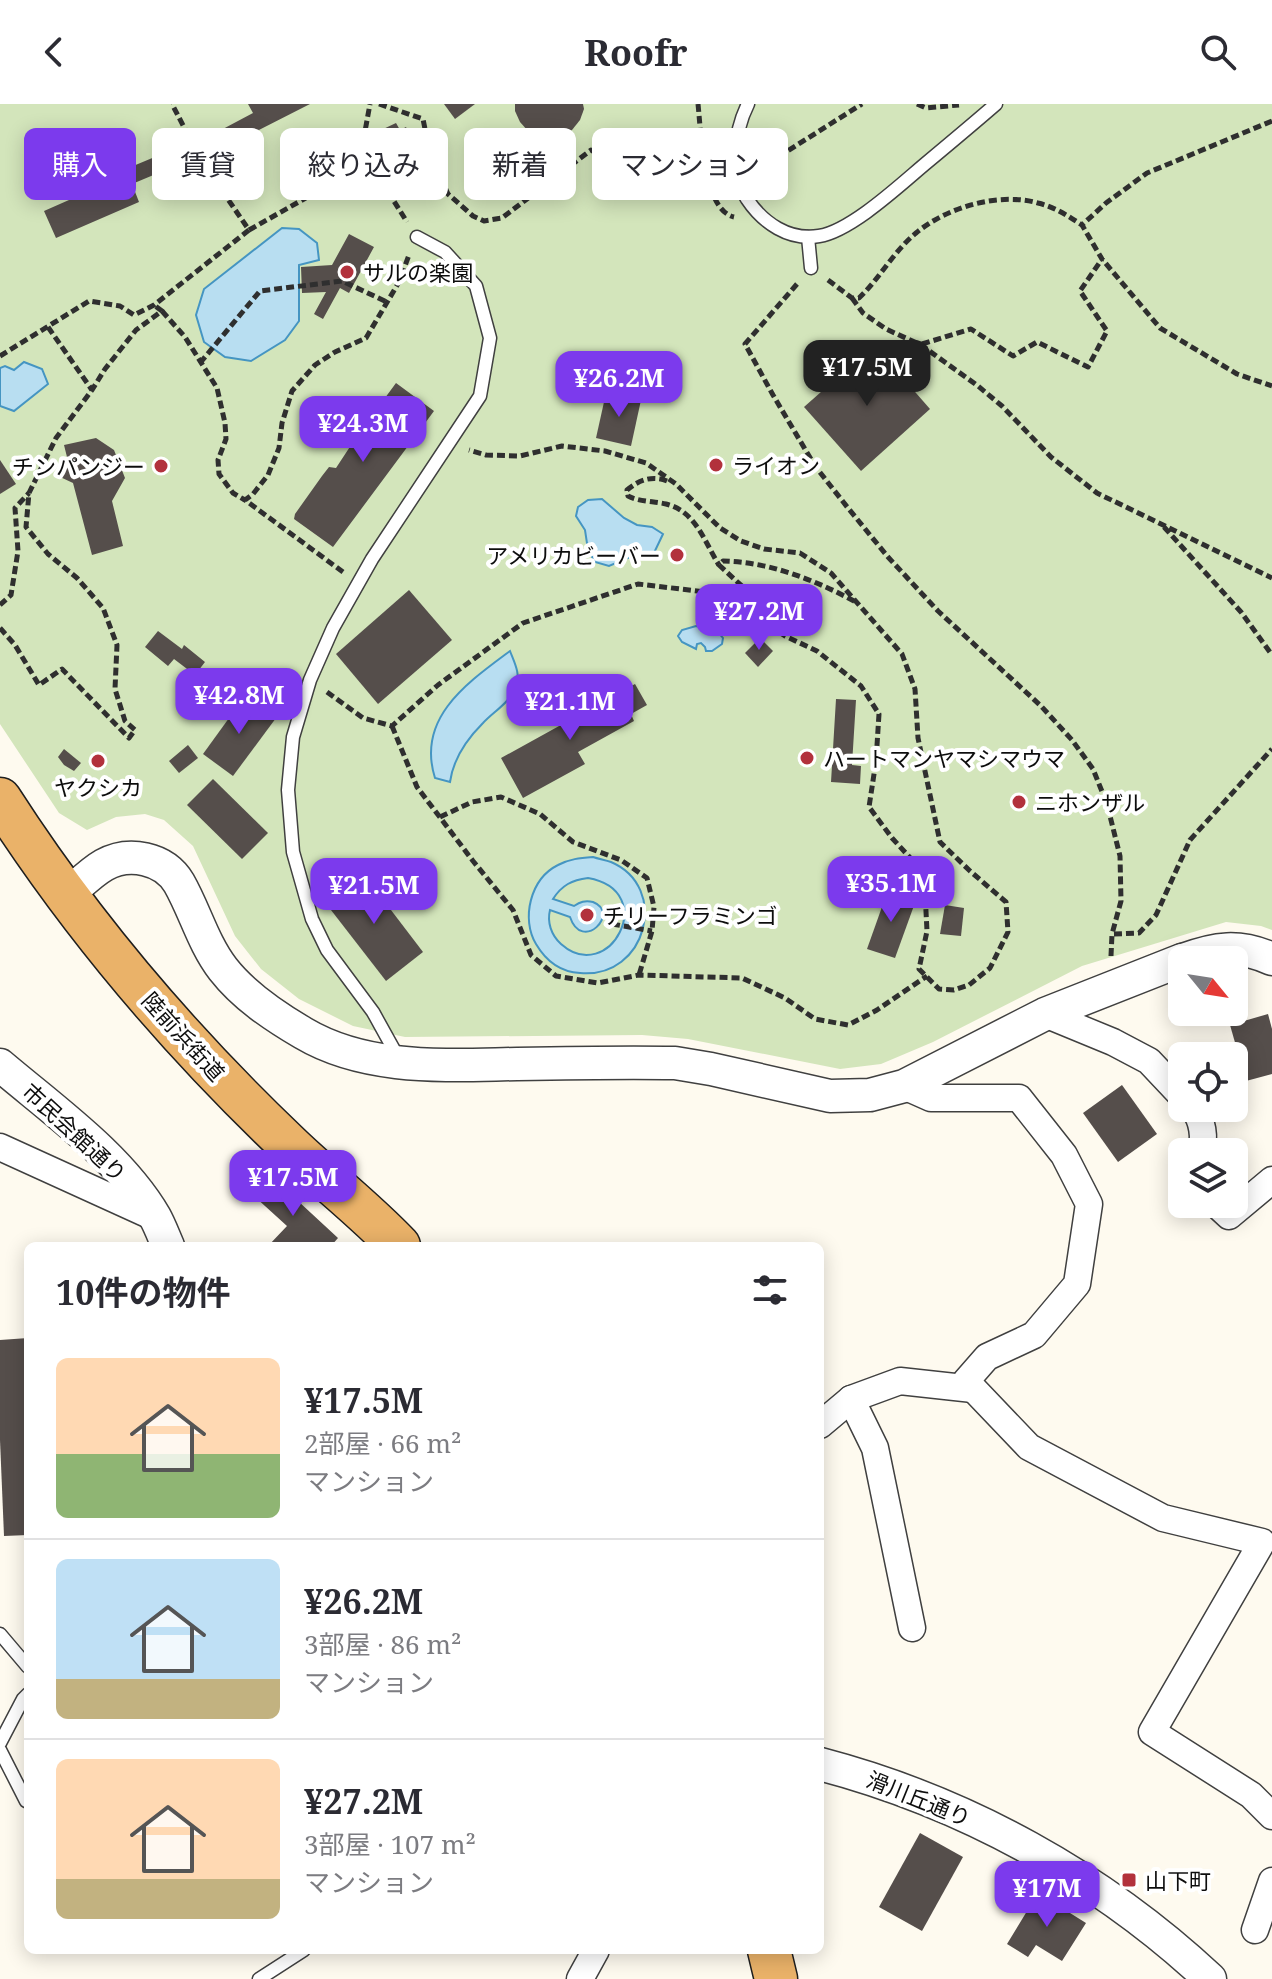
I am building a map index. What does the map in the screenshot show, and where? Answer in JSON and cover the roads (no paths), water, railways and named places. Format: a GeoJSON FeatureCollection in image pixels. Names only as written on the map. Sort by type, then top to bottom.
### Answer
{"type":"FeatureCollection","features":[{"type":"Feature","properties":{"kind":"highway","name":"陸前浜街道"},"geometry":{"type":"LineString","coordinates":[[0,799],[66,896],[169,1022],[288,1145],[395,1242]]}},
{"type":"Feature","properties":{"kind":"highway"},"geometry":{"type":"LineString","coordinates":[[770,1954],[776,1979]]}},
{"type":"Feature","properties":{"kind":"street"},"geometry":{"type":"LineString","coordinates":[[66,896],[105,864],[130,857],[149,859],[177,880],[207,945],[232,979],[260,1004],[307,1036],[348,1052],[402,1064],[675,1063],[830,1096],[870,1095],[904,1086],[1045,1014],[1168,965]]}},
{"type":"Feature","properties":{"kind":"street"},"geometry":{"type":"LineString","coordinates":[[1248,951],[1272,959]]}},
{"type":"Feature","properties":{"kind":"street"},"geometry":{"type":"LineString","coordinates":[[1045,1014],[1113,1042],[1149,1061],[1168,1081]]}},
{"type":"Feature","properties":{"kind":"street","name":"市民会館通り"},"geometry":{"type":"LineString","coordinates":[[0,1065],[85,1137],[124,1175],[162,1232]]}},
{"type":"Feature","properties":{"kind":"street"},"geometry":{"type":"LineString","coordinates":[[904,1086],[931,1098],[1019,1098],[1064,1155],[1089,1204],[1077,1284],[1034,1335],[987,1357],[966,1381],[1029,1447],[1163,1518],[1262,1542],[1152,1732],[1251,1795],[1272,1816]]}},
{"type":"Feature","properties":{"kind":"street"},"geometry":{"type":"LineString","coordinates":[[0,1147],[162,1232]]}},
{"type":"Feature","properties":{"kind":"street"},"geometry":{"type":"LineString","coordinates":[[1248,1200],[1272,1180]]}},
{"type":"Feature","properties":{"kind":"street"},"geometry":{"type":"LineString","coordinates":[[824,1422],[851,1399],[900,1381],[973,1389]]}},
{"type":"Feature","properties":{"kind":"street"},"geometry":{"type":"LineString","coordinates":[[851,1399],[875,1448],[912,1628]]}},
{"type":"Feature","properties":{"kind":"street","name":"滑川丘通り"},"geometry":{"type":"LineString","coordinates":[[824,1765],[873,1778],[949,1807],[1029,1848],[1093,1886],[1145,1923],[1210,1979]]}},
{"type":"Feature","properties":{"kind":"street"},"geometry":{"type":"LineString","coordinates":[[1255,1930],[1272,1881]]}},
{"type":"Feature","properties":{"kind":"street"},"geometry":{"type":"LineString","coordinates":[[580,1979],[594,1954]]}},
{"type":"Feature","properties":{"kind":"lane"},"geometry":{"type":"LineString","coordinates":[[748,104],[738,135],[736,172],[743,192],[754,210],[775,227],[791,235],[808,237],[823,236],[864,214],[996,104]]}},
{"type":"Feature","properties":{"kind":"lane"},"geometry":{"type":"LineString","coordinates":[[402,1064],[373,1012],[327,950],[312,919],[293,852],[288,790],[293,737],[310,680],[333,628],[389,534],[480,396],[490,338],[476,286],[445,252],[417,237]]}},
{"type":"Feature","properties":{"kind":"lane"},"geometry":{"type":"LineString","coordinates":[[808,237],[811,268]]}},
{"type":"Feature","properties":{"kind":"lane"},"geometry":{"type":"LineString","coordinates":[[0,1634],[24,1662]]}},
{"type":"Feature","properties":{"kind":"lane"},"geometry":{"type":"LineString","coordinates":[[0,1743],[24,1698]]}},
{"type":"Feature","properties":{"kind":"lane"},"geometry":{"type":"LineString","coordinates":[[0,1750],[24,1797]]}},
{"type":"Feature","properties":{"kind":"lane"},"geometry":{"type":"LineString","coordinates":[[259,1979],[298,1954]]}},
{"type":"Feature","properties":{"kind":"water"},"geometry":{"type":"Polygon","coordinates":[[[282,228],[299,229],[317,243],[319,260],[299,265],[299,321],[285,340],[251,361],[225,357],[204,342],[196,315],[204,289],[282,228]]]}},
{"type":"Feature","properties":{"kind":"water"},"geometry":{"type":"Polygon","coordinates":[[[24,362],[42,369],[48,384],[14,411],[0,406],[0,368],[5,366],[14,370],[24,362]]]}},
{"type":"Feature","properties":{"kind":"water"},"geometry":{"type":"Polygon","coordinates":[[[602,499],[624,518],[663,534],[653,555],[642,552],[609,566],[595,562],[588,550],[585,530],[576,516],[578,507],[588,500],[602,499]]]}},
{"type":"Feature","properties":{"kind":"water"},"geometry":{"type":"Polygon","coordinates":[[[696,626],[715,630],[723,638],[722,644],[712,651],[706,651],[701,643],[697,644],[696,649],[682,642],[678,636],[682,630],[696,626]]]}},
{"type":"Feature","properties":{"kind":"water"},"geometry":{"type":"Polygon","coordinates":[[[510,651],[518,677],[513,692],[466,743],[450,782],[435,778],[431,757],[439,720],[462,689],[510,651]]]}},
{"type":"Feature","properties":{"kind":"water"},"geometry":{"type":"Polygon","coordinates":[[[593,857],[611,862],[629,874],[640,891],[645,910],[643,929],[635,947],[621,962],[603,971],[573,972],[560,968],[544,956],[536,944],[529,923],[531,900],[548,871],[566,861],[593,857]],[[588,878],[568,884],[556,894],[553,899],[574,906],[593,902],[601,907],[603,914],[596,927],[583,931],[576,927],[570,917],[550,910],[551,928],[561,944],[579,954],[596,954],[610,945],[620,932],[624,916],[621,900],[610,886],[588,878]]]}},
{"type":"Feature","properties":{"kind":"place","name":"サルの楽園"},"geometry":{"type":"Point","coordinates":[347,272]}},
{"type":"Feature","properties":{"kind":"place","name":"ライオン"},"geometry":{"type":"Point","coordinates":[716,465]}},
{"type":"Feature","properties":{"kind":"place","name":"チンパンジー"},"geometry":{"type":"Point","coordinates":[161,466]}},
{"type":"Feature","properties":{"kind":"place","name":"アメリカビーバー"},"geometry":{"type":"Point","coordinates":[677,555]}},
{"type":"Feature","properties":{"kind":"place","name":"ハートマンヤマシマウマ"},"geometry":{"type":"Point","coordinates":[807,758]}},
{"type":"Feature","properties":{"kind":"place","name":"ヤクシカ"},"geometry":{"type":"Point","coordinates":[98,761]}},
{"type":"Feature","properties":{"kind":"place","name":"ニホンザル"},"geometry":{"type":"Point","coordinates":[1019,802]}},
{"type":"Feature","properties":{"kind":"place","name":"チリーフラミンゴ"},"geometry":{"type":"Point","coordinates":[587,915]}},
{"type":"Feature","properties":{"kind":"place","name":"山下町"},"geometry":{"type":"Point","coordinates":[1129,1880]}}]}
